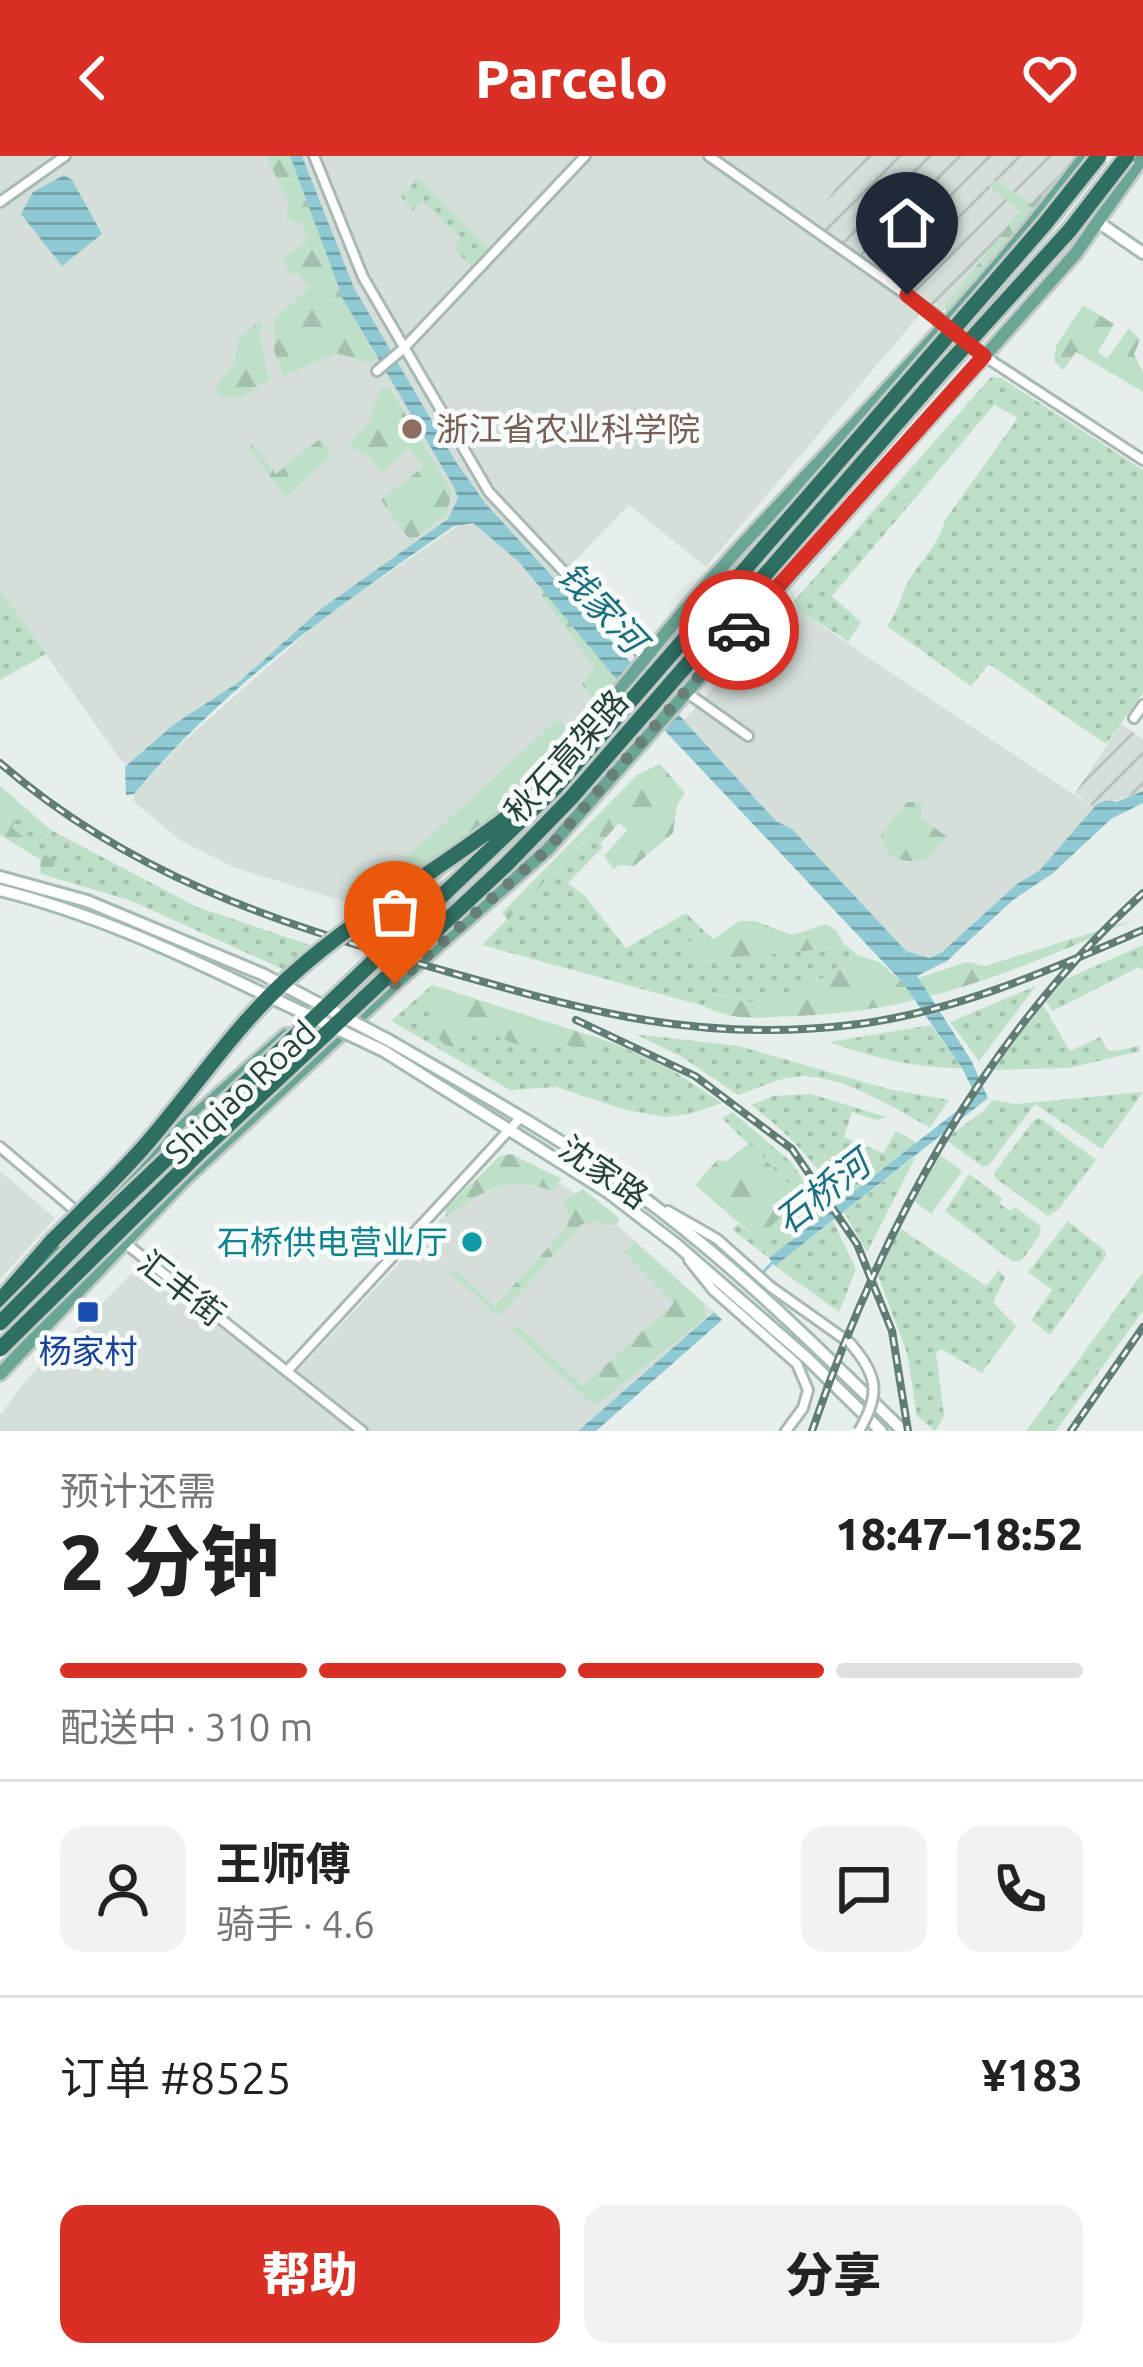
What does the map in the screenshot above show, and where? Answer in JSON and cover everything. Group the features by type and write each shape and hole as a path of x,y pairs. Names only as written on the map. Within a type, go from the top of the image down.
{"highway":[{"name":"秋石高架路","path":"0,1349 202,1149 559,812 1127,156"},
{"path":"1096,197 1141,156"},
{"name":"秋石高架路","path":"0,1323 110,1212 503,842 613,723 1095,157"},
{"path":"0,1304 292,974 371,909 505,821 613,723"}],"main road":[{"name":"Shiqiao Road","path":"0,1374 184,1180 531,866 1076,254 1141,156"},
{"name":"Shiqiao Road","path":"0,1304 156,1150 470,862 596,724 709,581 1095,157"},
{"path":"1097,222 1143,253"},
{"name":"沈家路","path":"0,877 87,901 262,974 521,1117 641,1196 754,1281 903,1431"},
{"path":"0,890 165,947 386,1046"},
{"name":"沈家路","path":"386,1046 508,1131 583,1174 677,1245 733,1301 807,1358 881,1431"}],"street":[{"path":"0,202 64,156"},
{"path":"314,156 364,277 489,492 644,662"},
{"path":"377,371 585,156"},
{"path":"709,156 945,322 984,356 1143,460"},
{"path":"682,695 748,736"},
{"path":"1134,718 1143,705"},
{"path":"288,1370 521,1117"},
{"name":"汇丰街","path":"0,1148 86,1220 125,1243 362,1431"},
{"path":"754,1281 850,1343 865,1360 876,1387 871,1410 859,1431"},
{"path":"733,1301 797,1364 808,1390 786,1431"}],"shaded area":[{"name":"浙江省农业科学院","path":"0,156 857,156 806,232 921,313 706,567 629,505 552,584 474,507 323,612 136,774 120,759 0,590"},
{"path":"857,156 1077,156 942,312 813,221"},
{"path":"464,522 473,523 519,562 618,681 502,805 362,907 233,867 181,841 133,801 134,794 177,747 329,613"},
{"path":"794,601 798,610 1094,808 1040,870 930,958 906,951 792,829 776,821 684,720"},
{"path":"1121,724 1143,739 1143,791 1094,808 1075,793"},
{"path":"511,1154 595,1205 714,1312 578,1431 0,1431 0,1415 27,1379 139,1266 289,1380 500,1156"},
{"path":"0,1171 55,1218 0,1279"}],"green space":[{"path":"266,156 290,156 343,299 377,360 366,362 336,353 284,376 274,351 275,319 309,288 298,273 290,274 282,259 308,240 302,223 287,220 288,201"},
{"path":"418,177 489,248 471,265 454,250 461,238 423,201 413,210 401,197"},
{"path":"994,180 1032,204 1043,193 1045,198 947,311 944,307 1020,211 989,186"},
{"path":"1083,305 1114,324 1098,352 1107,359 1129,328 1140,340 1134,354 1143,372 1143,392 1076,352 1063,370 1054,361 1056,346"},
{"path":"259,321 269,379 240,398 220,397 216,386 235,363 237,341"},
{"path":"991,377 1001,378 1143,470 1143,693 1106,744 989,664 971,686 887,626 945,520 1018,418 994,405 832,596 861,622 848,641 798,610 794,601"},
{"path":"389,387 452,492 446,514 411,542 381,500 423,467 408,447 382,472 369,457 349,446 371,419 381,389"},
{"path":"321,438 331,456 286,497 248,448 253,445 276,474"},
{"path":"0,590 46,654 0,680"},
{"path":"544,591 618,681 597,701 582,685 595,668 542,596"},
{"path":"557,720 573,730 575,737 508,808 371,909 364,897"},
{"path":"660,764 685,793 677,805 673,833 634,866 614,869 604,856 627,830 619,823 600,844 590,834 508,920 502,913 638,774"},
{"path":"0,786 51,830 47,837 18,815 12,828 55,862 51,877 40,873 41,860 0,835"},
{"path":"907,802 923,802 921,818 947,837 927,860 896,858 883,844 881,835"},
{"path":"18,814 47,837 51,830 197,907 313,946 287,971 129,900 51,877 55,862 11,828"},
{"path":"591,834 603,847 568,883 585,896 626,948 686,913 705,932 687,944 705,962 844,944 858,955 785,996 752,1002 709,993 704,1006 482,945"},
{"path":"1136,919 969,985 884,1006 748,1018 704,1006 708,993 752,1002 785,996 858,955 879,962 903,983 967,962 985,966"},
{"path":"739,921 755,921 792,935 826,924 844,944 705,962 686,944 705,932 714,939"},
{"path":"1143,945 1143,970 1139,967 1053,1011 1046,1002 1064,980"},
{"path":"432,985 616,1044 672,1070 722,1103 665,1117 626,1110 556,1087 510,1090 391,1021"},
{"path":"1036,986 979,1061 950,1022"},
{"path":"442,989 601,1039 589,1065 584,1066 575,1048 562,1043 542,1048 521,1045 483,1028 469,1030 454,1047 445,1045 428,1028 432,1017 422,1005 431,993"},
{"path":"1043,1005 1070,1051 1100,1037 1109,1052 1139,1046 1140,1051 1069,1068 989,1070"},
{"path":"931,1025 962,1068 894,1061 829,1042"},
{"path":"635,1034 739,1046 888,1089 949,1100 930,1128 865,1093 828,1080 787,1078 738,1095 682,1057"},
{"path":"1143,1092 1102,1149 1035,1104 988,1166 945,1139 992,1100 1015,1104"},
{"path":"811,1094 886,1117 877,1120 852,1112 844,1137 883,1153 896,1131 919,1144 842,1203 801,1150 751,1105 773,1096"},
{"path":"732,1112 790,1161 828,1214 769,1258 732,1229 738,1224 753,1235 802,1197 722,1118"},
{"path":"1040,1118 1096,1160 1058,1210 1048,1216 994,1173"},
{"path":"749,1143 802,1198 762,1234 753,1235 695,1185 717,1160 727,1161"},
{"path":"511,1154 562,1179 552,1191 522,1184 496,1187 447,1217 445,1209 500,1156"},
{"path":"939,1154 962,1171 931,1214 909,1197"},
{"path":"916,1156 867,1252 844,1212"},
{"path":"969,1174 1002,1198 1000,1204 1011,1211 1015,1207 1040,1226 1041,1233 1022,1260 1013,1262 945,1211"},
{"path":"583,1189 620,1219 615,1226 595,1221 580,1225 499,1316 451,1274 455,1269 495,1306 567,1227 569,1216 563,1203"},
{"path":"833,1221 856,1269 839,1312 775,1266"},
{"path":"1068,1221 1106,1256 1050,1335 1031,1320 1052,1290 1028,1272"},
{"path":"898,1227 986,1286 999,1270 1005,1278 993,1302 1016,1326 982,1373 941,1349 936,1353 944,1416 935,1431 917,1416 907,1353 876,1270"},
{"path":"635,1242 704,1303 705,1318 595,1406 512,1330 517,1325 583,1386 674,1303 624,1252"},
{"path":"1143,1272 1143,1311 1056,1431 1026,1431"}],"water":[{"path":"290,156 302,156 354,288 485,503 776,821 792,829 906,951 929,958 941,953 1017,884 1040,870 1097,804 1143,791 1143,803 1111,819 947,961 917,976 971,1060 988,1098 775,1266 769,1258 976,1096 903,983 618,681 519,562 473,523 454,526 285,649 206,718 134,794 126,795 125,767 173,725 239,682 321,609 448,519 458,498 343,299"},
{"path":"64,175 72,180 102,234 62,266 21,214 33,192"},
{"path":"714,1312 722,1320 596,1431 578,1431"}],"waterway":[{"name":"石桥河","path":"759,1276 773,1262"}],"railway":[{"path":"0,763 99,835 150,864 258,912 486,983 642,1020 746,1030 896,1018 1004,987 1143,930"},
{"path":"812,1431 870,1282 943,1141 1033,1010 1143,893"},
{"path":"576,1020 695,1076 792,1149 857,1244 892,1331 908,1431"},
{"path":"1071,1431 1143,1327"}],"way so far":[{"path":"395,984 547,850 739,630"}],"place":[{"name":"浙江省农业科学院","path":"412,429"},
{"name":"石桥供电营业厅","path":"472,1242"},
{"name":"杨家村","path":"88,1312"}],"route":[{"path":"739,630 984,356 907,295"}],"water label":[{"name":"钱家河","path":"602,607"}]}
